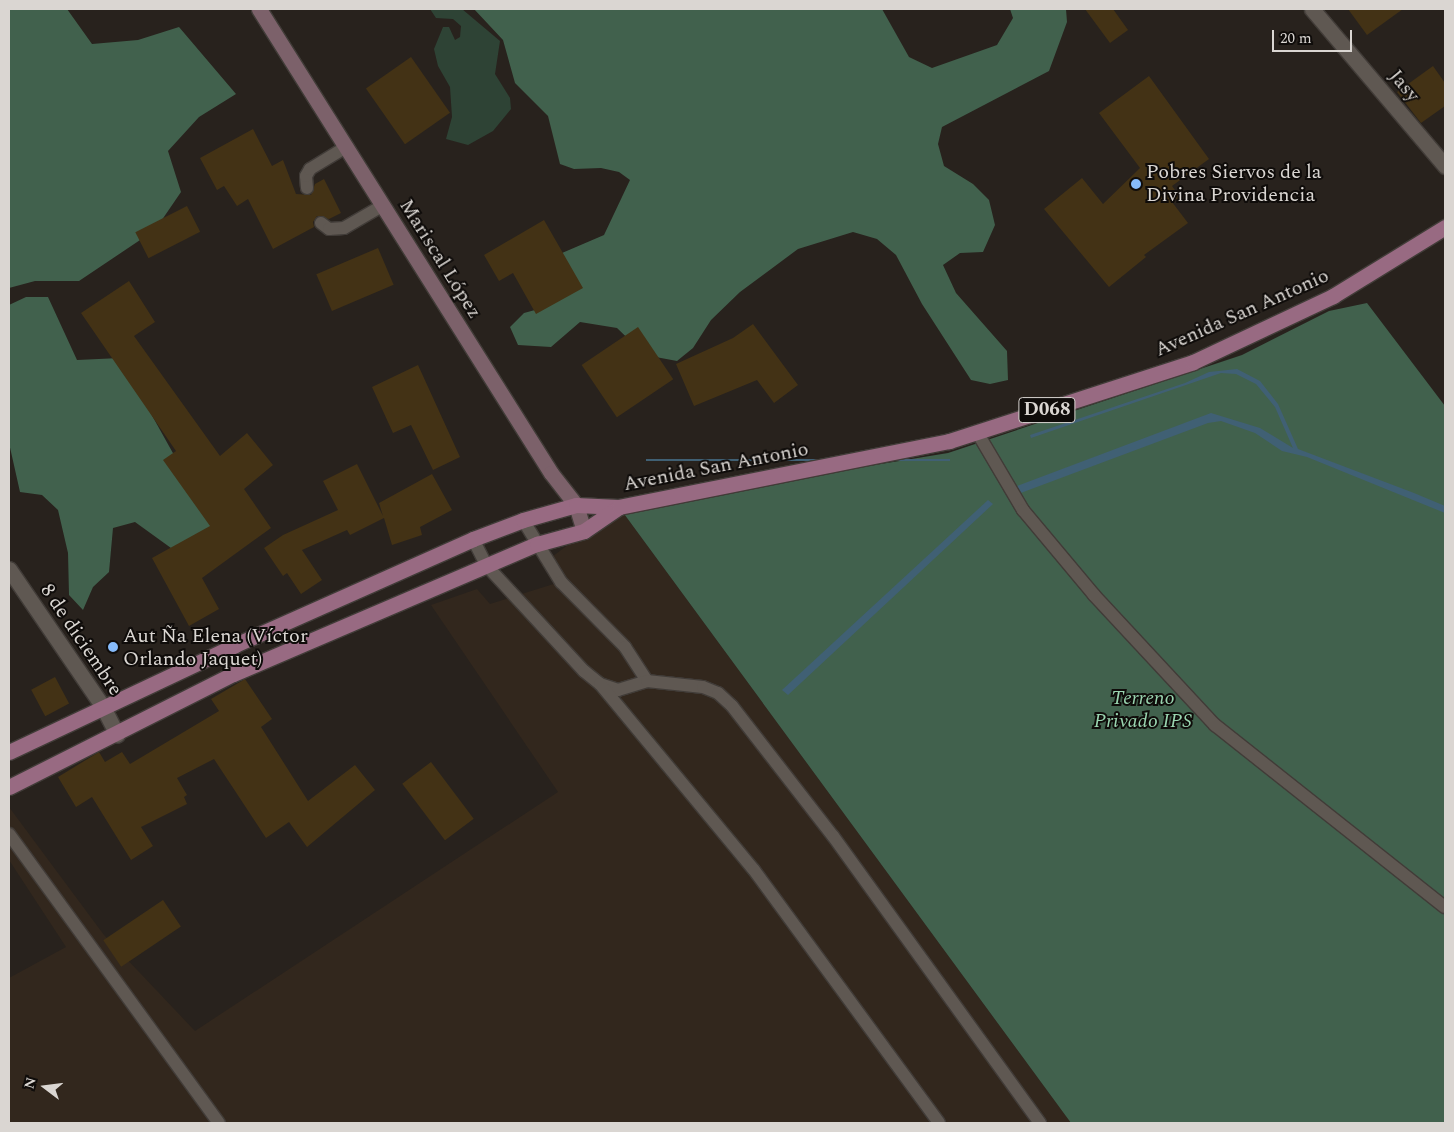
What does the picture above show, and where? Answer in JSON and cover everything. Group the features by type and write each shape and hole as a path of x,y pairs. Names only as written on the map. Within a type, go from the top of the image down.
{"main road":[{"name":"Avenida San Antonio","path":"9,787 117,735 233,674 537,544 584,531 619,506 949,441 1193,362 1333,296 1445,227"},
{"name":"D068","path":"9,752 103,707 473,539 523,520 576,505 619,506"}],"street":[{"name":"Mariscal López","path":"260,9 551,473 576,505 584,531"},
{"name":"Jasy","path":"1312,9 1445,166"},
{"name":"8 de diciembre","path":"9,569 103,707 117,735"}],"lane":[{"path":"307,188 306,176 310,170 346,147"},
{"path":"321,223 329,229 344,228 382,206"},
{"path":"977,432 1023,510 1094,595 1215,725 1445,907"},
{"path":"523,520 561,582 625,646 647,681"},
{"path":"473,539 487,566 584,672 600,684 754,870 939,1123"},
{"path":"600,684 618,690 647,681 703,687 718,693 732,706 833,836 1040,1123"},
{"path":"9,834 219,1123"}],"shaded area":[{"path":"619,507 1071,1123 9,1123 9,978 66,947 9,860 9,807 104,935 195,1031 558,792 431,605 477,589 490,604 560,582 541,565"}],"green space":[{"path":"9,9 67,9 92,44 138,40 179,27 236,94 199,117 168,151 181,192 155,230 79,281 35,281 9,288"},
{"path":"430,9 462,9 500,41 495,74 510,98 511,109 493,131 468,145 446,139 452,117 450,87 438,66 434,49 443,27 449,27 455,40 460,37 461,26 453,19 436,18"},
{"path":"474,9 882,9 909,57 932,68 997,45 1013,18 1010,9 1066,9 1067,22 1049,71 942,127 938,144 944,166 973,184 989,200 995,225 983,252 960,253 943,265 956,293 1007,351 1008,380 990,384 971,380 922,304 896,255 877,239 853,232 798,249 740,292 711,320 693,348 677,361 645,355 617,328 580,322 551,347 518,345 510,327 524,313 546,307 562,253 604,235 630,180 619,172 601,168 574,169 560,164 548,116 515,83 503,40"},
{"path":"26,297 48,297 77,360 120,358 218,534 189,561 135,522 113,528 109,572 93,587 83,610 69,595 68,553 58,510 42,495 20,492 9,443 9,305"},
{"name":"Terreno Privado IPS","path":"1367,303 1445,406 1445,1123 1071,1123 619,507 948,453 1242,355 1329,311"}],"water":[{"path":"1237,369 1260,381 1278,404 1298,449 1445,506 1445,513 1307,457 1282,451 1255,433 1221,421 1208,423 1018,494 1017,486 1211,413 1260,428 1293,448 1275,407 1256,384 1236,374 1221,373 1031,438 1030,435 1185,383 1209,372"},
{"path":"646,459 950,459 950,461 646,461"},
{"path":"988,500 993,504 788,695 782,690"}],"building":[{"path":"1085,9 1113,9 1128,30 1110,43"},
{"path":"1348,9 1403,9 1367,35"},
{"path":"411,57 450,113 405,144 366,89"},
{"path":"1433,66 1445,83 1445,106 1421,123 1397,92"},
{"name":"Pobres Siervos de la Divina Providencia","path":"1149,76 1209,159 1172,186 1180,197 1172,202 1188,223 1144,255 1146,257 1109,287 1044,209 1082,178 1103,204 1140,168 1099,113"},
{"path":"253,129 272,166 283,160 296,194 311,195 315,184 324,179 341,213 329,219 317,216 313,222 314,227 273,249 248,199 237,206 224,186 217,190 200,158"},
{"path":"187,206 200,232 148,258 135,232"},
{"path":"544,220 583,288 536,314 513,273 499,281 484,255"},
{"path":"378,248 394,285 332,311 316,274"},
{"path":"129,281 155,322 134,336 220,456 247,433 273,465 244,489 271,528 202,578 219,609 189,626 152,558 210,526 163,460 176,451 81,313"},
{"path":"753,324 798,385 774,403 757,380 694,406 676,364 733,338"},
{"path":"638,327 673,379 617,417 582,365"},
{"path":"418,365 460,457 433,470 411,425 393,433 372,387"},
{"path":"357,464 383,516 379,503 432,474 452,510 420,527 422,535 392,545 384,518 350,535 347,530 302,550 322,580 301,594 287,573 283,576 264,548 283,535 338,510 323,481"},
{"path":"55,677 69,703 45,716 31,690"},
{"path":"245,679 272,719 261,727 308,801 355,765 375,790 307,847 289,822 266,838 214,759 177,778 187,795 184,797 187,804 141,827 153,846 131,860 92,797 76,807 58,777 99,752 105,762 122,752 130,764 219,711 211,699"},
{"path":"431,762 474,819 445,840 402,784"},
{"path":"163,900 181,927 121,967 103,940"}],"place":[{"name":"Pobres Siervos de la Divina Providencia","path":"1136,184"},
{"name":"Aut Ña Elena (Víctor Orlando Jaquet)","path":"113,647"}]}
